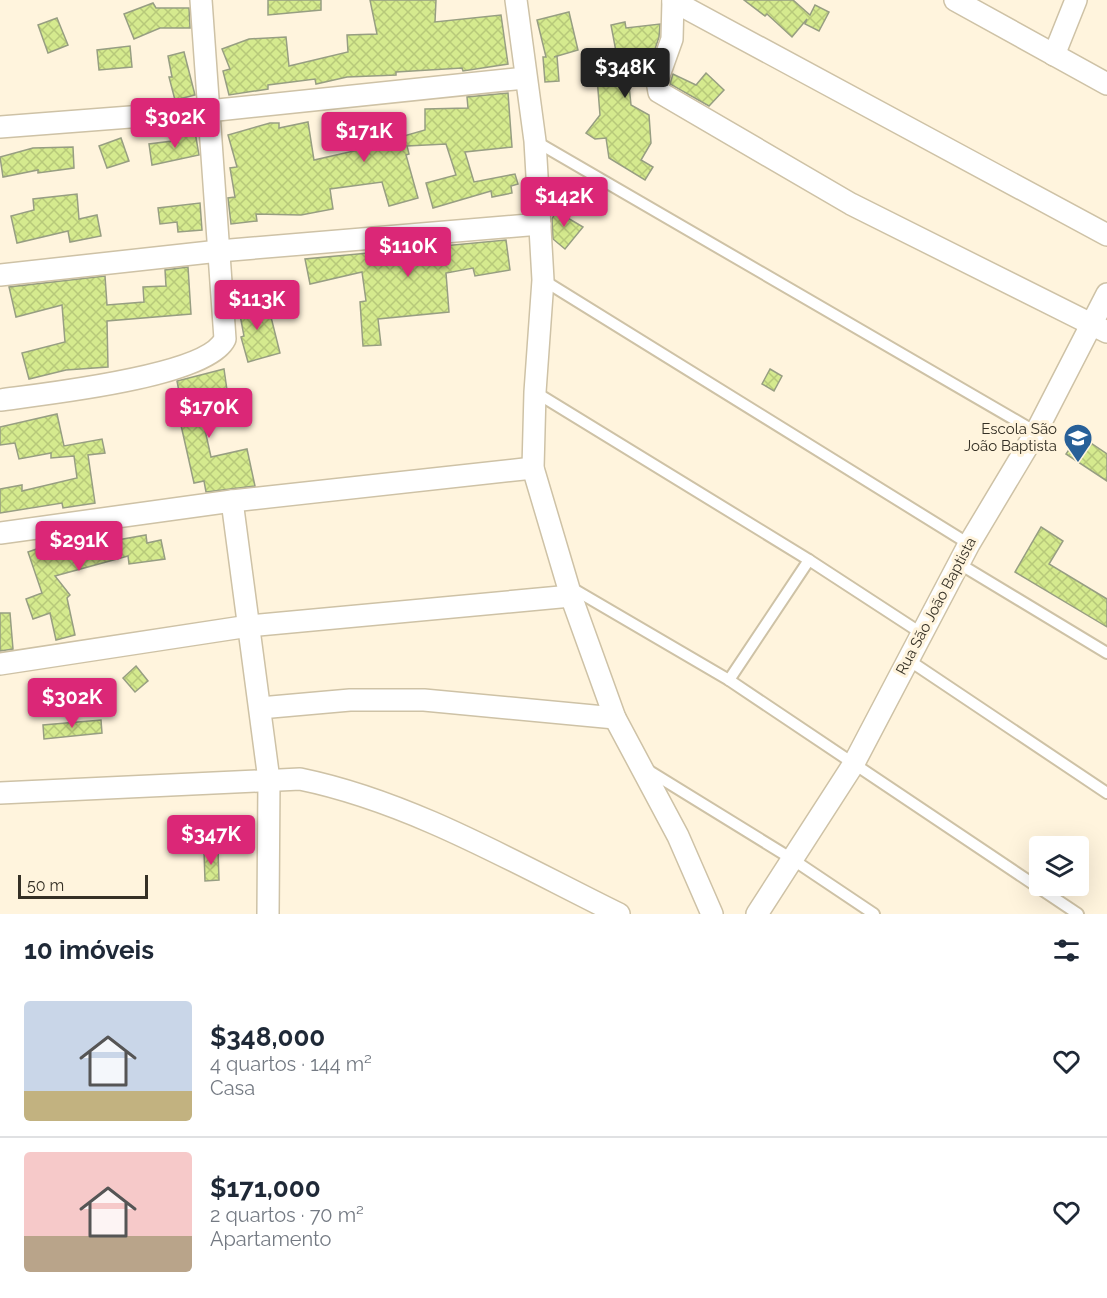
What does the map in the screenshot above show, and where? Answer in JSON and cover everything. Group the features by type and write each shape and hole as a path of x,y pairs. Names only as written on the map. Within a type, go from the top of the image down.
{"street":[{"path":"0,400 132,380 205,358 220,348 225,339 201,0"},
{"path":"516,0 535,141 543,280 535,392 533,468 569,591 615,718 678,836 712,914"},
{"path":"956,0 1107,84"},
{"path":"1054,55 1076,0"},
{"path":"1100,328 851,204 659,92 657,81 672,39 674,1 1107,235"},
{"path":"0,127 208,111 525,78"},
{"path":"0,275 219,251 540,224"},
{"name":"Rua São João Baptista","path":"757,914 853,765 958,562 1100,328 1107,294"},
{"path":"0,533 232,501 533,468"},
{"path":"232,501 269,780 268,914"},
{"path":"0,664 249,626 569,591"},
{"path":"260,708 350,700 424,700 615,718"},
{"path":"0,794 300,779 346,788 406,811 619,914"}],"lane":[{"path":"535,141 1036,432"},
{"path":"543,280 969,544"},
{"path":"535,392 809,560 921,633"},
{"path":"729,680 809,560"},
{"path":"958,562 1107,653"},
{"path":"569,591 729,680 1078,914"},
{"path":"907,659 1107,794"},
{"path":"642,767 792,859 874,914"}],"building":[{"path":"268,0 321,0 321,10 268,15"},
{"path":"370,0 436,0 435,22 501,15 508,64 463,71 462,68 396,72 396,75 347,77 316,84 315,79 268,85 268,89 229,95 223,71 230,69 222,49 249,39 286,37 289,66 348,52 347,35 377,34"},
{"path":"744,0 793,0 810,15 815,5 829,12 819,31 805,24 807,19 792,37 767,14 765,16"},
{"path":"153,3 156,8 189,8 190,28 160,28 134,39 124,14"},
{"path":"569,12 578,50 557,56 559,81 545,82 543,57 546,57 537,20"},
{"path":"57,18 68,45 48,53 38,25"},
{"path":"625,22 626,28 660,24 654,52 635,55 644,59 645,73 628,75 631,105 649,115 651,143 641,160 653,167 645,180 609,158 606,138 595,139 586,133 600,115 596,65 618,62 611,25"},
{"path":"130,46 132,67 99,70 97,50"},
{"path":"184,52 195,95 175,100 169,77 172,77 168,56"},
{"path":"706,73 724,90 709,106 670,84 673,74 696,85"},
{"path":"508,93 512,147 465,152 474,182 515,174 518,184 511,186 512,193 492,197 491,191 433,208 426,183 456,175 446,144 407,146 409,154 406,155 418,198 389,206 382,182 330,189 333,209 301,215 256,214 257,221 231,224 228,198 235,197 230,168 237,167 228,135 270,123 279,123 279,128 308,122 314,160 376,146 376,144 425,130 425,109 468,108 467,97"},
{"path":"195,132 199,155 152,165 149,144 172,141 171,137"},
{"path":"121,138 129,161 107,168 99,146"},
{"path":"73,147 74,168 38,173 38,170 3,177 0,157 33,148"},
{"path":"77,194 79,219 97,215 101,236 70,242 68,231 17,243 11,216 34,210 33,199"},
{"path":"562,201 566,217 583,227 565,249 553,239 552,219"},
{"path":"200,203 202,230 178,232 177,222 160,224 158,208"},
{"path":"506,240 510,270 475,276 473,268 446,273 449,312 378,319 381,345 363,346 360,302 366,301 362,272 310,284 305,259"},
{"path":"188,267 191,314 107,321 108,367 66,370 29,379 22,353 65,342 62,305 16,317 9,287 105,276 107,305 144,302 143,287 166,286 165,270"},
{"path":"251,296 254,311 269,309 280,353 248,362 241,337 244,336 237,299"},
{"path":"224,369 227,390 197,394 211,457 247,449 255,486 206,492 204,481 194,483 176,403 181,402 177,381"},
{"path":"770,369 782,376 774,391 762,384"},
{"path":"57,414 64,446 102,439 105,453 88,455 95,503 63,508 62,503 0,513 0,489 22,485 22,491 77,478 74,456 51,458 51,453 19,459 15,443 0,445 0,427"},
{"path":"1079,435 1107,454 1107,481 1066,454"},
{"path":"1041,527 1063,541 1049,564 1107,599 1107,627 1015,572"},
{"path":"146,535 147,543 161,540 165,559 129,564 128,556 55,576 70,595 67,598 75,635 56,640 50,613 33,619 26,599 42,593 28,552 65,539 67,545 93,538 95,544"},
{"path":"0,613 10,613 13,649 0,651"},
{"path":"136,666 148,681 135,692 123,678"},
{"path":"101,720 102,733 44,739 43,725"},
{"path":"204,851 218,851 219,880 205,881"}],"place":[{"name":"Escola São João Baptista","path":"1078,464"}]}
